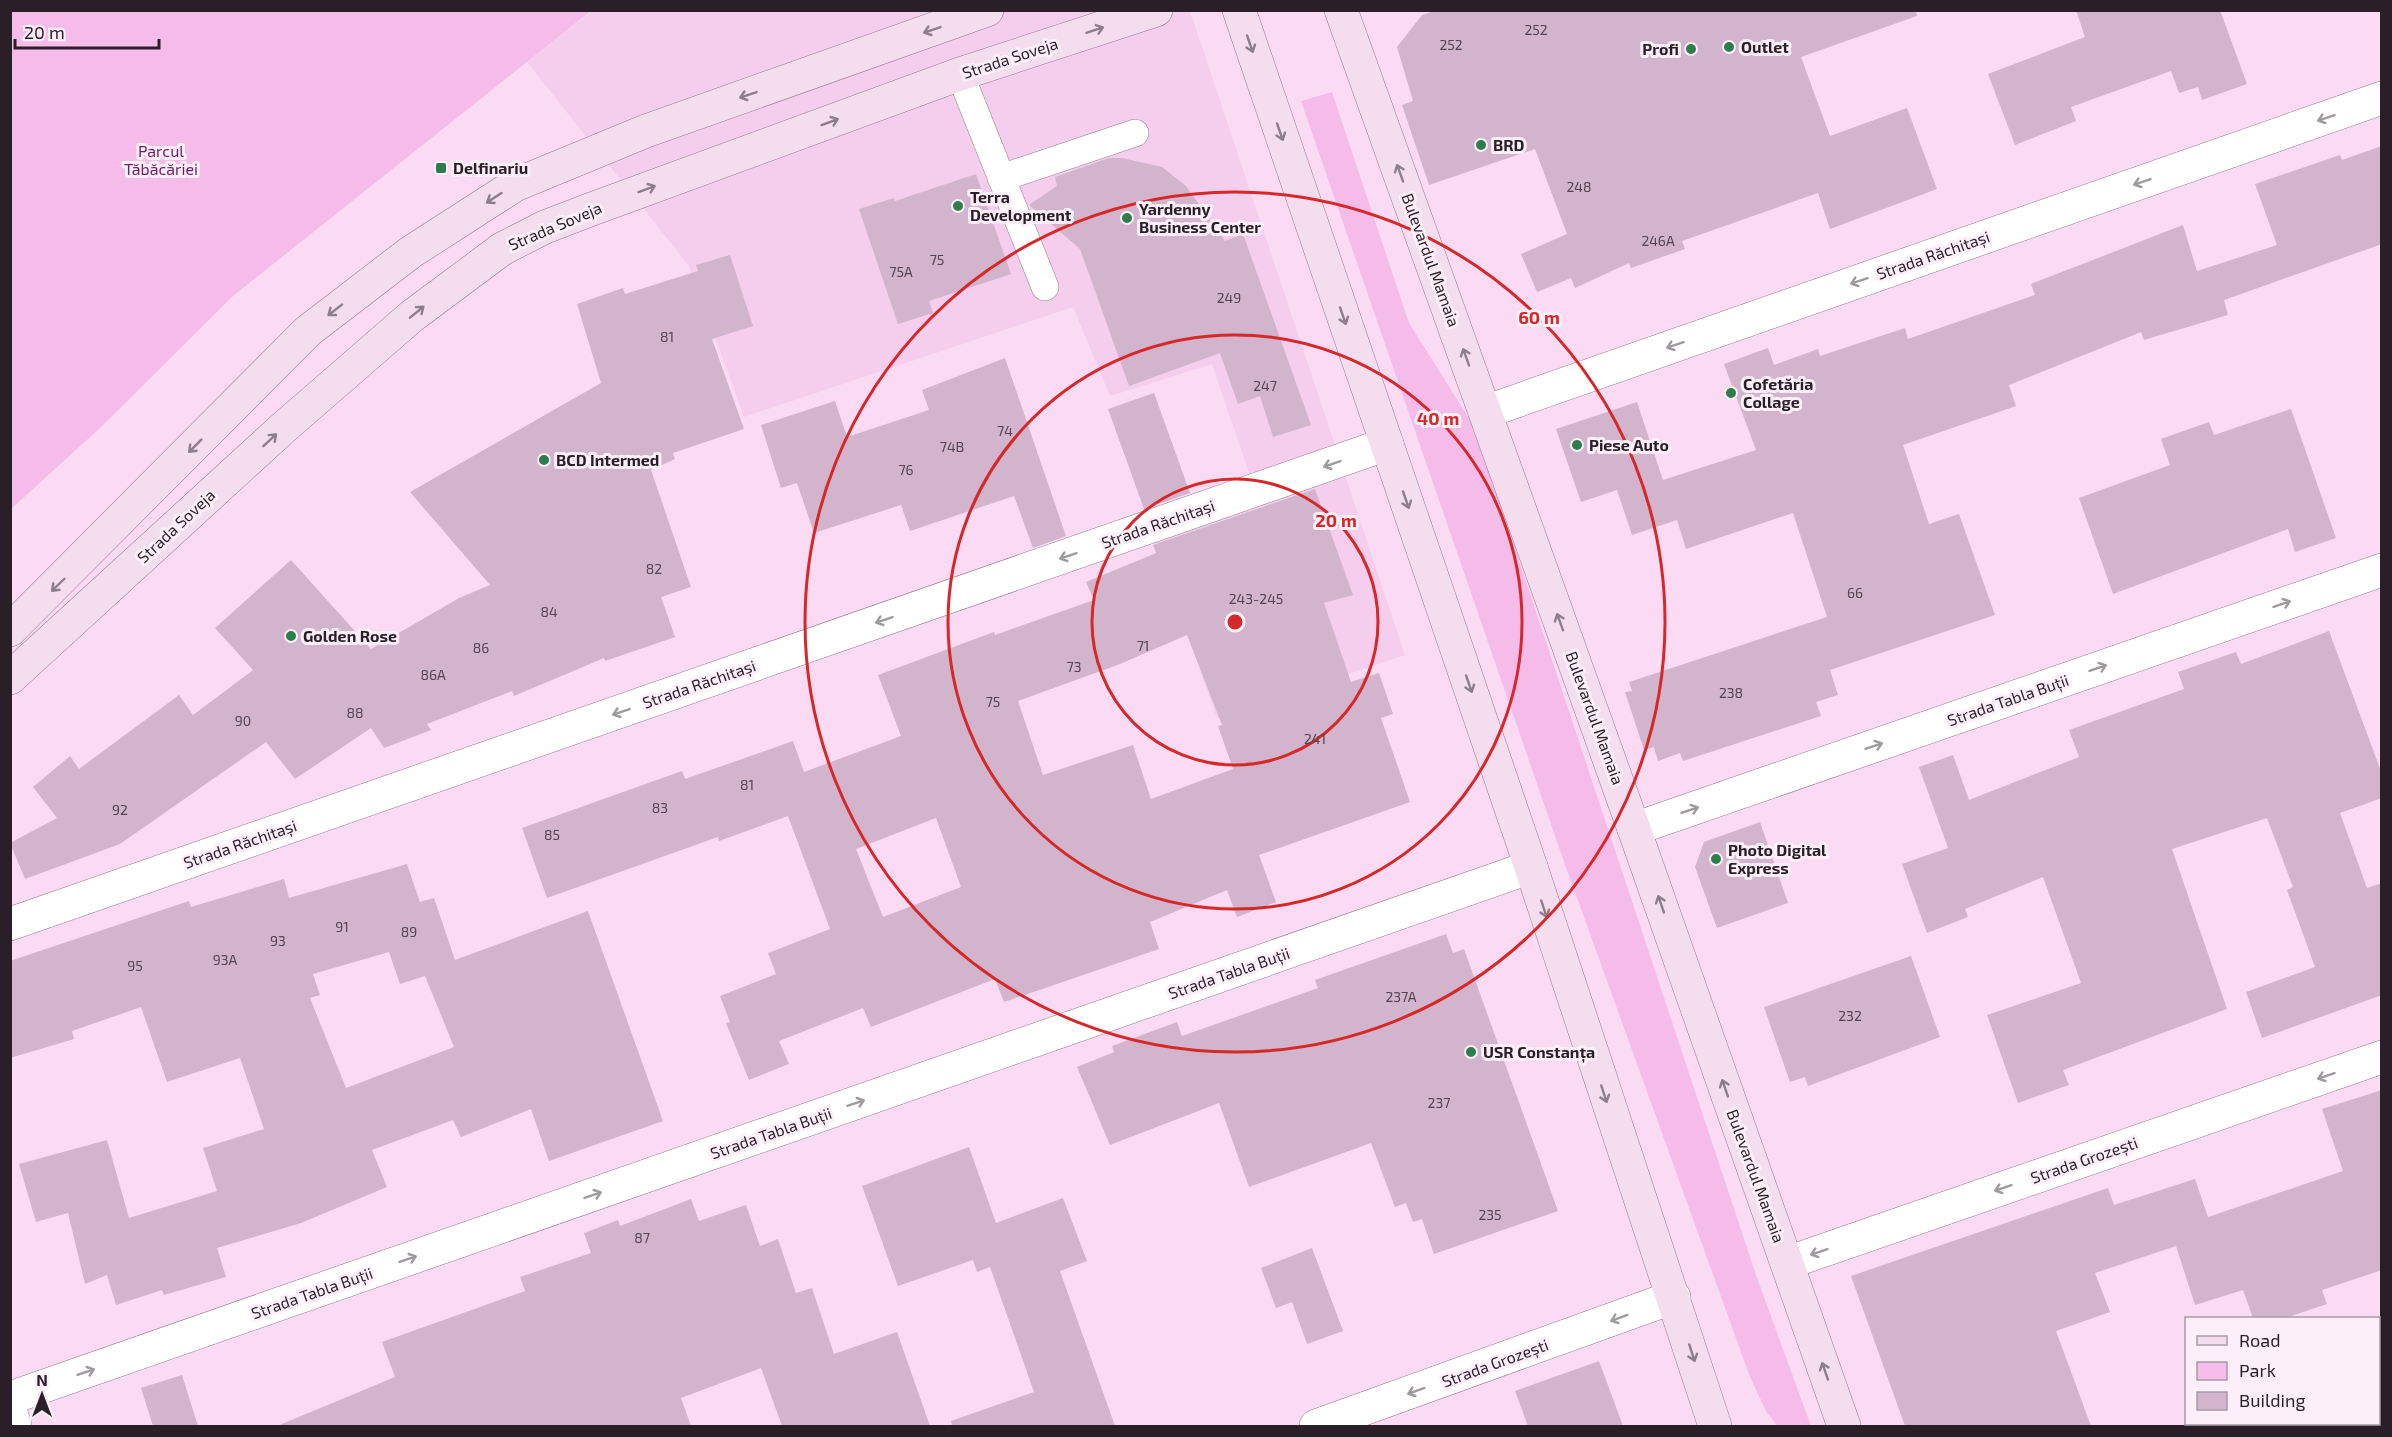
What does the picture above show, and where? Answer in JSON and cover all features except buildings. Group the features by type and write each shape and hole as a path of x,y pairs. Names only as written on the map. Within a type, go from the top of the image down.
{"main road":[{"path":"10,630 308,331 411,252 515,185 646,131 987,10"},
{"name":"Strada Soveja","path":"10,678 282,429 412,316 502,249 545,227 592,209 960,74 1156,10"},
{"path":"1239,10 1531,867 1645,1220 1674,1297 1715,1426"},
{"name":"Bulevardul Mamaia","path":"1341,10 1634,829 1844,1426"}],"street":[{"name":"Strada Răchitași","path":"1485,412 2382,98"},
{"name":"Strada Răchitași","path":"10,924 1387,444"},
{"name":"Strada Tabla Buții","path":"1634,829 2382,570"},
{"name":"Strada Tabla Buții","path":"10,1398 1531,867"},
{"name":"Strada Grozești","path":"1787,1263 2382,1057"},
{"name":"Strada Grozești","path":"1316,1426 1674,1297"},
{"path":"10,1410 15,1426"}],"lane":[{"path":"960,74 1045,287"},
{"path":"1001,178 1135,133"}],"shaded area":[{"path":"592,11 1190,11 1405,655 1217,718 1144,511 1250,476 1212,364 1110,396 1073,307 744,417 689,266 527,62"}],"green space":[{"name":"Parcul Tăbăcăriei","path":"11,10 591,11 233,296 99,429 11,509"},
{"path":"1332,92 1409,323 1475,428 1756,1275 1811,1426 1777,1426 1766,1411 1750,1377 1563,859 1301,101"}],"place":[{"name":"Outlet","path":"1729,47"},
{"name":"Profi","path":"1691,49"},
{"name":"BRD","path":"1481,145"},
{"name":"Delfinariu","path":"441,168"},
{"name":"Terra Development","path":"958,206"},
{"name":"Yardenny Business Center","path":"1127,218"},
{"name":"Cofetăria Collage","path":"1731,393"},
{"name":"Piese Auto","path":"1577,445"},
{"name":"BCD Intermed","path":"544,460"},
{"name":"Golden Rose","path":"291,636"},
{"name":"Photo Digital Express","path":"1716,859"},
{"name":"USR Constanța","path":"1471,1052"}]}
